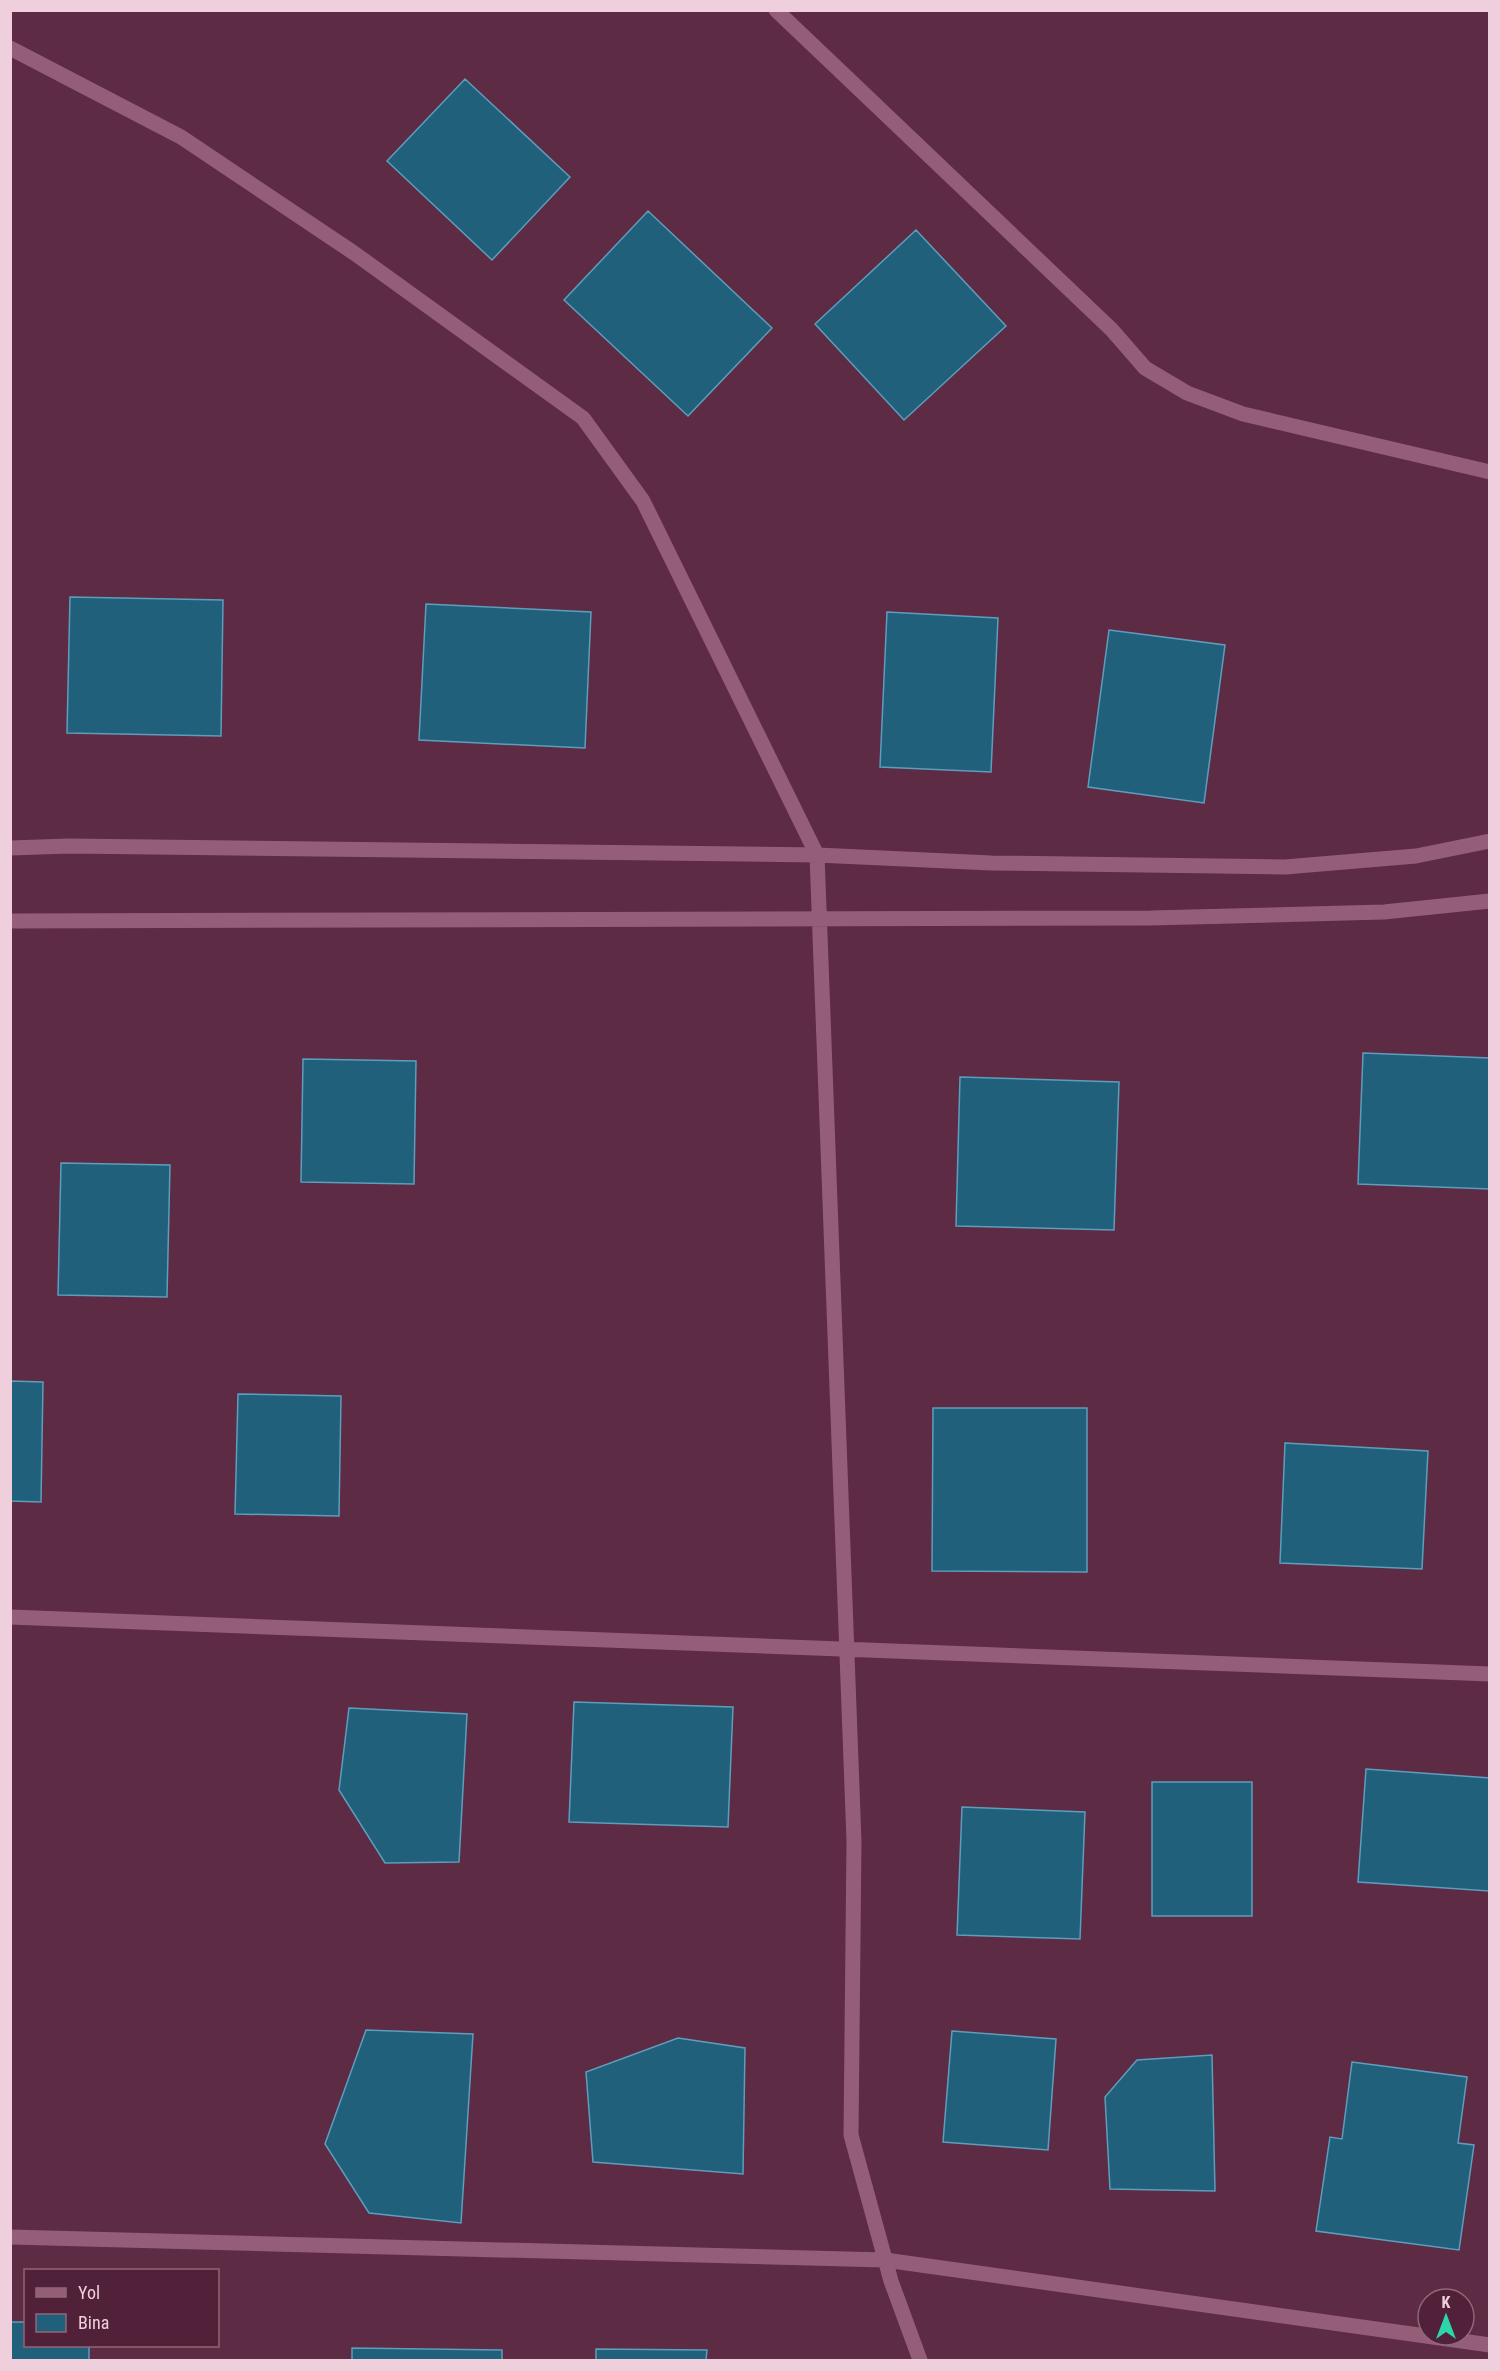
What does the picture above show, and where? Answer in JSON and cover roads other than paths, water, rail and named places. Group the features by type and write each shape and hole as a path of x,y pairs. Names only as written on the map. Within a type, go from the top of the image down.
{"street":[{"path":"776,10 1112,330 1145,368 1187,393 1244,414 1490,472"},
{"path":"10,48 181,137 354,253 583,418 643,501 817,855 854,1841 851,2135 885,2260 920,2361"},
{"path":"10,848 69,846 817,855 991,862 1286,867 1416,856 1490,841"},
{"path":"10,921 819,917 1151,918 1372,913 1490,900"},
{"path":"10,1617 846,1647 1490,1674"},
{"path":"10,2236 885,2260 1490,2345"}]}
